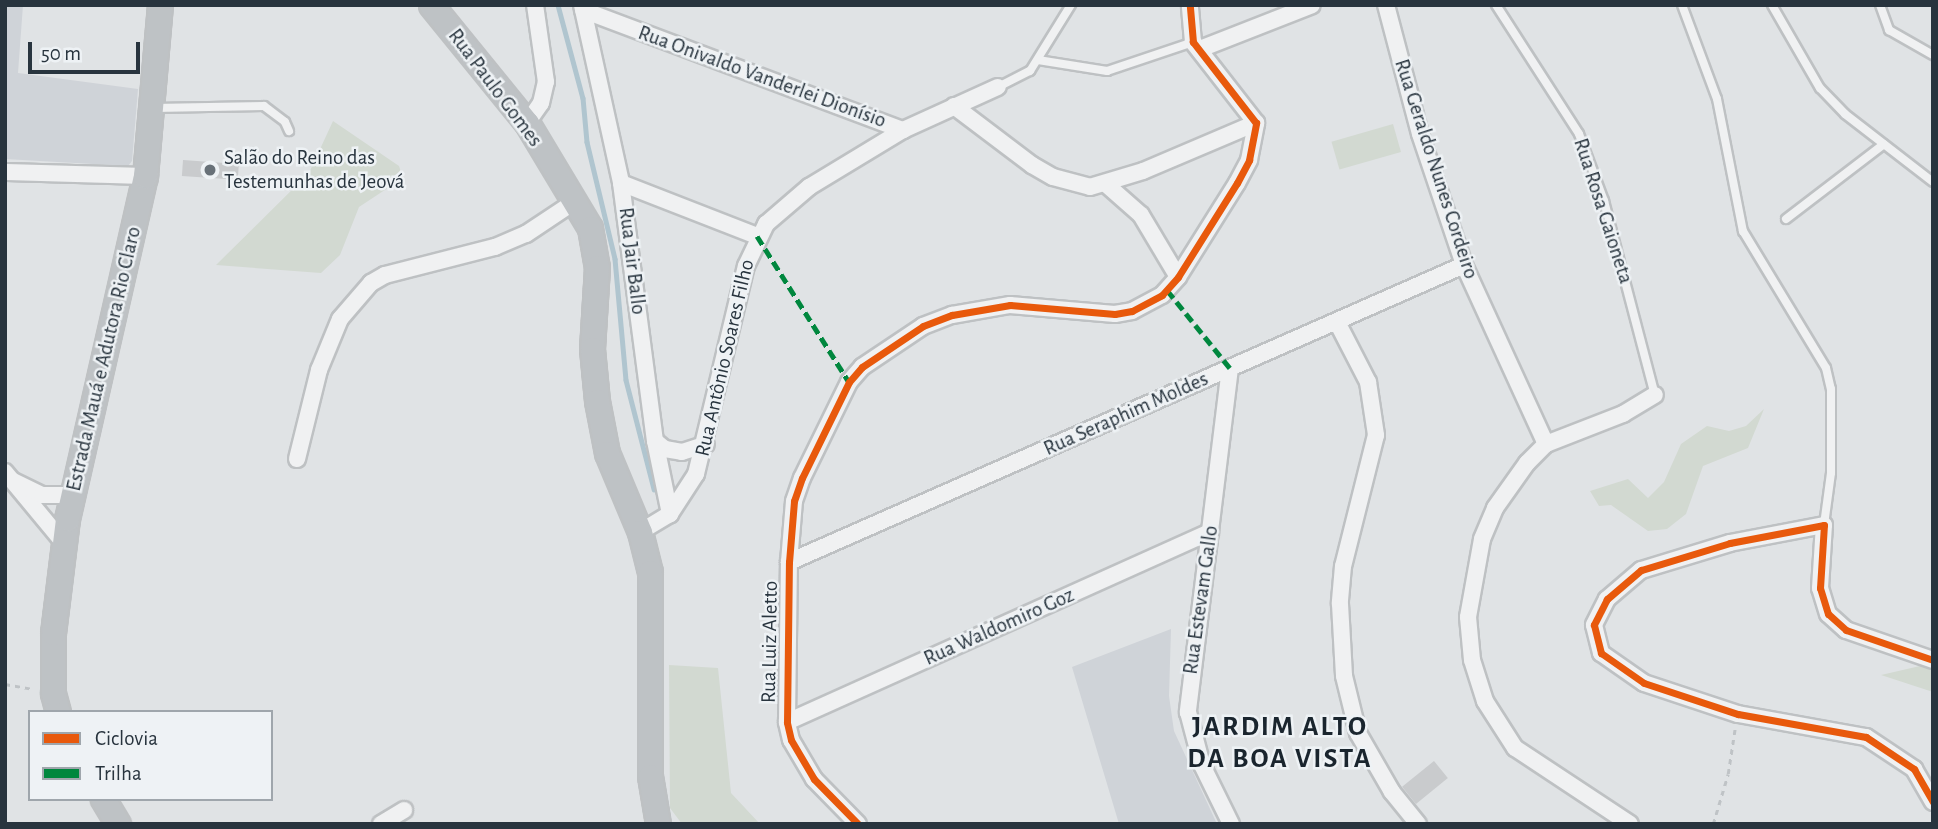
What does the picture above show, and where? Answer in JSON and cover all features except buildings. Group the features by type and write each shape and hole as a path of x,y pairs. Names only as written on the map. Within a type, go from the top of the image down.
{"main road":[{"name":"Estrada Mauá e Adutora Rio Claro","path":"56,703 53,633 64,543 72,495 145,176 160,5"},
{"name":"Rua Paulo Gomes","path":"431,5 527,124 590,228 597,267 592,349 607,453 640,532"},
{"path":"640,532 650,572 650,776 658,824"},
{"path":"104,801 118,824"}],"street":[{"path":"527,124 541,103 546,82 535,5"},
{"path":"954,106 1053,177 1074,185 1107,185 1256,123 1197,45 1190,5"},
{"path":"1197,45 1312,5"},
{"name":"Rua Geraldo Nunes Cordeiro","path":"1385,5 1420,134 1464,265 1546,444"},
{"name":"Rua Onivaldo Vanderlei Dionísio","path":"582,8 903,130"},
{"name":"Rua Jair Ballo","path":"582,8 621,183 655,441 670,514"},
{"name":"Rua Antônio Soares Filho","path":"640,532 670,514 696,474 706,444 746,266 757,236 809,187 903,130 998,87"},
{"name":"Rua Luiz Aletto","path":"858,824 814,779 791,740 787,722 789,562 794,501 840,397 862,367 923,326 952,315 1010,305 1115,314 1132,311 1162,295 1178,277 1237,183 1249,160 1256,123"},
{"path":"5,172 145,176"},
{"path":"621,183 757,236"},
{"path":"1107,185 1141,215 1178,277"},
{"path":"297,458 320,370 340,319 371,283 385,275 495,247 526,234 574,202"},
{"name":"Rua Seraphim Moldes","path":"789,562 1464,265"},
{"path":"1337,322 1368,382 1376,435 1343,566 1340,604 1344,676 1350,709 1367,750 1418,824"},
{"name":"Rua Estevam Gallo","path":"1230,368 1188,712 1202,765 1231,824"},
{"path":"1630,824 1515,748 1485,701 1472,660 1468,617 1482,539 1508,487 1546,444 1623,414 1655,395"},
{"path":"655,441 665,449 682,452 706,444"},
{"path":"8,476 41,495 72,495"},
{"path":"8,476 64,543"},
{"path":"1933,660 1846,630 1828,614 1820,588 1824,525 1730,543 1641,570 1619,585 1597,612 1594,638 1601,653 1616,667 1644,683 1738,714 1866,737 1914,769 1933,802"},
{"name":"Rua Waldomiro Goz","path":"787,722 1210,532"},
{"path":"381,824 404,810"}],"lane":[{"path":"998,87 1030,71 1072,5"},
{"name":"Rua Rosa Gaioneta","path":"1496,5 1579,134 1604,201 1655,395"},
{"path":"1682,5 1717,99 1743,231 1766,276 1826,368 1831,389 1831,463 1824,525"},
{"path":"1772,5 1820,88 1884,144 1933,182"},
{"path":"1880,5 1888,30 1933,55"},
{"path":"1038,60 1107,71 1197,45"},
{"path":"151,108 264,106 285,122 289,131"},
{"path":"1786,219 1884,144"}],"path":[{"path":"5,684 56,703"},
{"path":"1713,824 1728,774 1738,714"}],"shaded area":[{"path":"5,5 23,5 18,73 138,89 132,161 128,166 5,159"},
{"path":"333,121 399,166 403,178 359,207 340,255 321,273 216,265 309,173"},
{"path":"1393,124 1401,152 1339,170 1331,142"},
{"path":"1764,409 1748,448 1703,466 1686,514 1667,529 1648,531 1611,505 1599,506 1590,491 1628,479 1648,498 1664,482 1681,444 1707,426 1729,431 1746,426"},
{"path":"1171,629 1169,696 1174,731 1217,824 1119,824 1072,667"},
{"path":"669,665 718,668 731,793 760,824 682,824 670,808"},
{"path":"1920,666 1933,670 1933,692 1881,675"}],"waterway":[{"path":"558,5 583,98 587,142 615,259 626,380 654,489"}],"marked path":[{"path":"757,236 849,382"},
{"path":"1167,290 1230,368"}],"cycle path":[{"path":"858,824 814,779 791,740 787,722 789,562 794,501 802,478 849,382 862,367 923,326 952,315 1010,305 1115,314 1132,311 1162,295 1178,277 1249,160 1256,123 1193,42 1190,5"},
{"path":"1933,660 1846,630 1828,614 1820,588 1824,525 1730,543 1641,570 1607,599 1594,625 1601,653 1644,683 1738,714 1866,737 1914,769 1933,802"}],"place":[{"name":"Salão do Reino das Testemunhas de Jeová","path":"210,170"}],"district":[{"name":"JARDIM ALTO DA BOA VISTA","path":"1280,743"}]}
